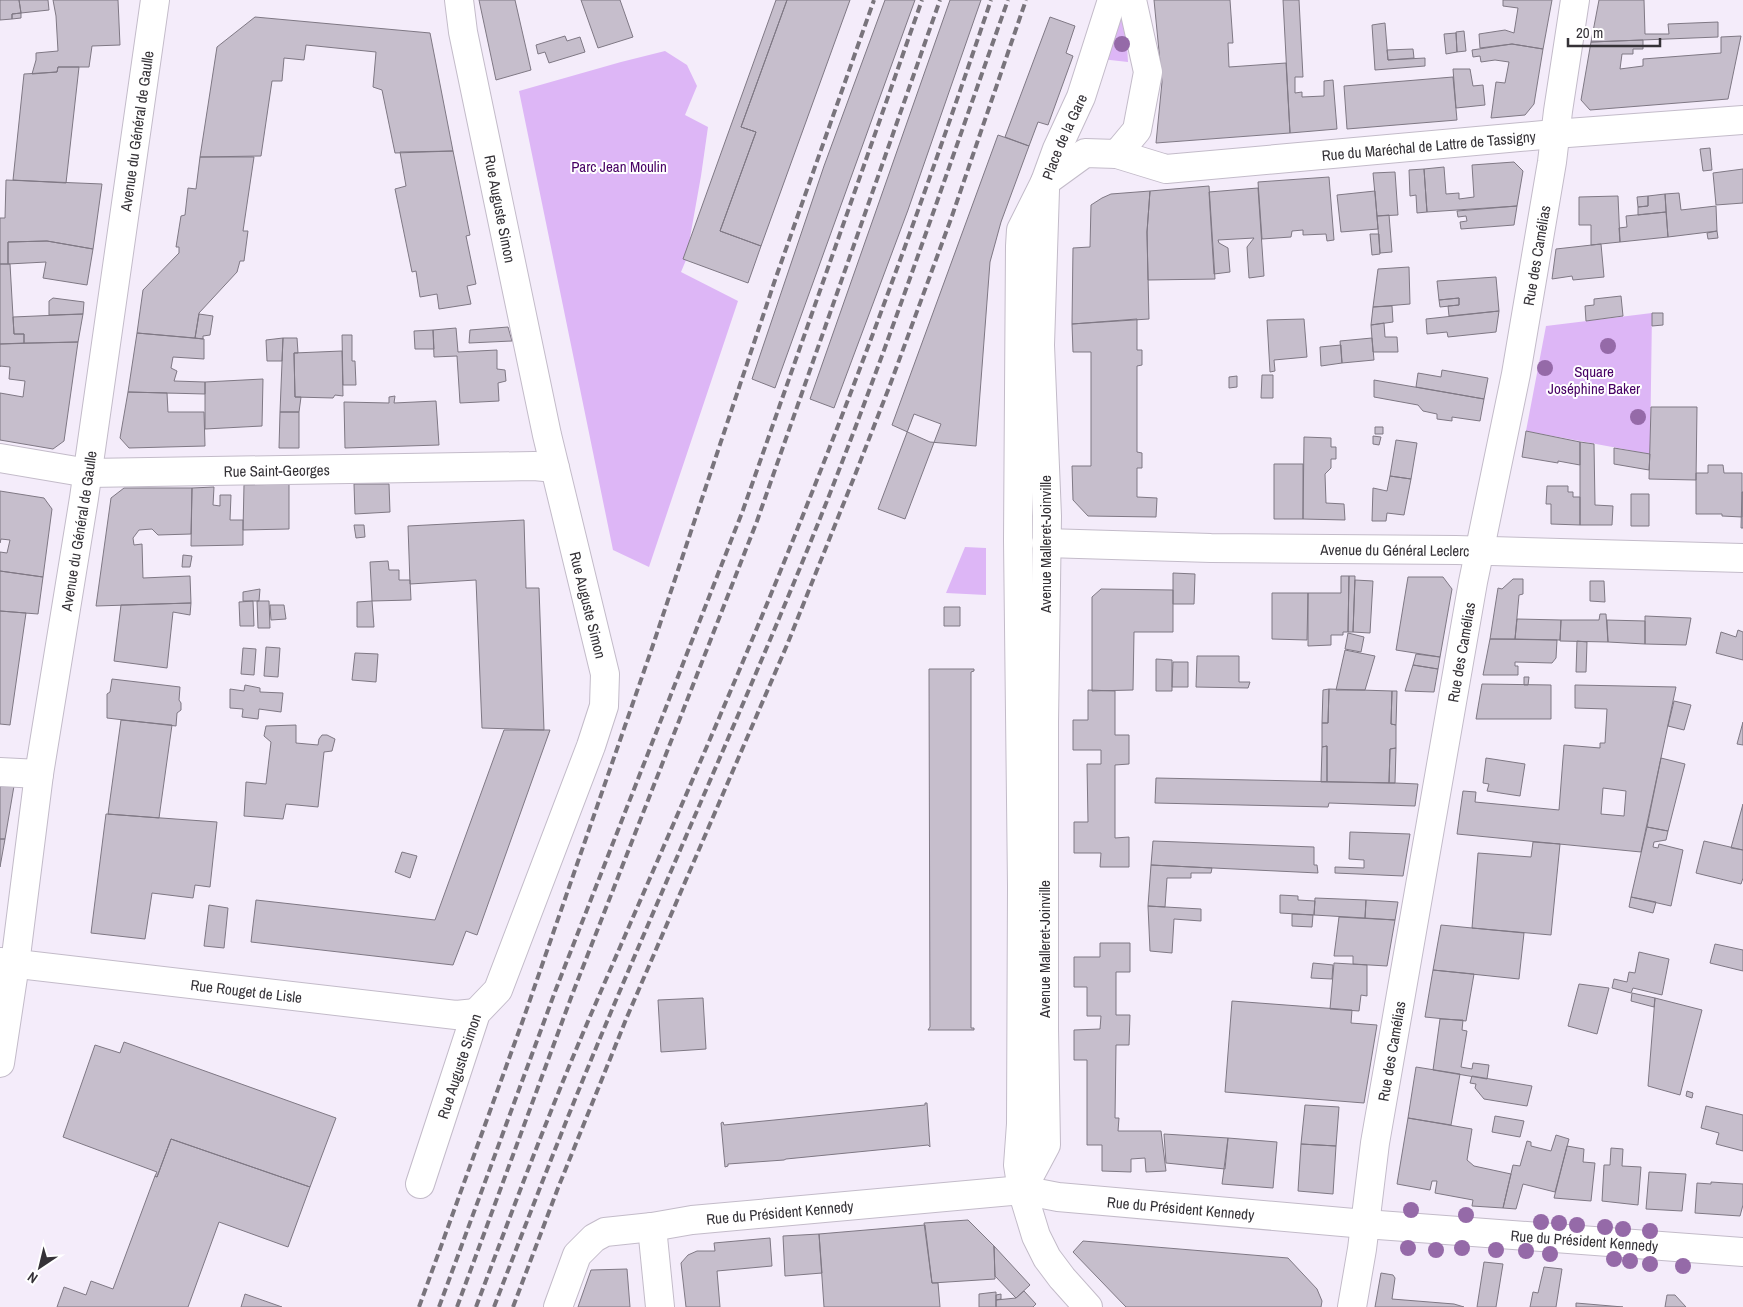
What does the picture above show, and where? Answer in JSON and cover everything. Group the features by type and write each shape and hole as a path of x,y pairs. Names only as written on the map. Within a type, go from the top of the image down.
{"street":[{"name":"Avenue du Général de Gaulle","path":"0,1063 8,963 88,473 154,0"},
{"name":"Rue Auguste Simon","path":"420,1184 476,1013 498,990 591,746 604,706 605,674 555,468 463,32 459,0"},
{"name":"Place de la Gare","path":"1045,182 1057,149 1081,97 1112,0"},
{"path":"1117,154 1137,130 1148,72 1132,0"},
{"name":"Rue des Camélias","path":"1352,1307 1377,1133 1473,582 1516,374 1552,162 1554,134 1575,0"},
{"name":"Rue du Maréchal de Lattre de Tassigny","path":"1117,154 1166,169 1554,134 1743,120"},
{"name":"Place de la Gare","path":"1045,182 1085,153 1117,154"},
{"name":"Avenue Malleret-Joinville","path":"1022,1190 1046,1145 1044,731 1046,485 1040,345 1045,182"},
{"name":"Avenue Malleret-Joinville","path":"1022,1190 1018,1165 1021,1124 1022,887 1018,540 1020,246 1021,230 1045,182"},
{"name":"Rue Saint-Georges","path":"0,458 88,473 534,466 555,468"},
{"name":"Avenue du Général Leclerc","path":"1046,543 1210,548 1480,550 1743,558"},
{"path":"0,772 39,774"},
{"name":"Rue Rouget de Lisle","path":"8,963 456,1015 476,1013"},
{"path":"1022,1190 1036,1236 1047,1258 1088,1307"},
{"name":"Rue du Président Kennedy","path":"558,1307 577,1255 594,1238 605,1232 701,1219 1022,1190 1058,1197 1365,1224 1743,1252"},
{"path":"652,1227 660,1307"}],"green space":[{"path":"1115,10 1125,12 1128,62 1101,59"},
{"name":"Parc Jean Moulin","path":"665,51 687,65 697,86 685,115 708,127 686,260 681,272 738,301 649,567 613,550 519,91"},
{"name":"Square Joséphine Baker","path":"1652,313 1650,454 1526,431 1546,326"},
{"path":"965,547 986,548 986,595 946,593"}],"building":[{"path":"0,0 19,0 21,13 12,14 12,19 0,20"},
{"path":"19,0 48,0 49,10 21,13"},
{"path":"53,0 118,0 120,45 92,46 89,67 58,67 57,72 32,74 36,53 58,51"},
{"path":"479,0 515,0 531,70 496,80"},
{"path":"581,0 620,0 633,37 598,48"},
{"path":"776,0 787,0 741,127 756,132 720,231 761,246 748,283 683,259"},
{"path":"787,0 850,0 761,246 720,231 756,132 741,127"},
{"path":"885,0 915,0 775,388 752,379 824,166"},
{"path":"950,0 981,0 908,210 834,408 810,399"},
{"path":"1154,0 1230,0 1233,43 1228,43 1229,67 1286,63 1290,133 1156,143 1162,82"},
{"path":"1283,0 1299,0 1303,77 1295,77 1295,93 1302,92 1302,97 1324,96 1324,81 1333,80 1337,129 1290,133"},
{"path":"1503,0 1552,0 1543,49 1512,44 1480,48 1479,34 1505,30 1514,33 1518,8 1503,6"},
{"path":"1599,0 1644,0 1645,34 1669,34 1668,24 1718,22 1718,37 1591,42"},
{"path":"21,13 21,18 12,19 12,14"},
{"path":"255,17 430,33 453,151 395,153 382,90 373,87 376,52 306,45 304,60 284,58 282,81 272,81 261,156 200,157 217,47"},
{"path":"1050,17 1075,26 1066,53 1073,56 1048,125 1038,122 1029,146 1005,137"},
{"path":"1385,23 1388,60 1425,58 1425,66 1375,70 1372,25"},
{"path":"1464,31 1466,51 1457,52 1456,32"},
{"path":"1456,33 1457,52 1446,54 1444,34"},
{"path":"565,36 567,41 580,37 585,52 549,63 545,52 538,54 536,45"},
{"path":"1741,36 1728,99 1590,110 1581,100 1591,42 1643,40 1643,49 1633,49 1633,54 1622,54 1620,69 1643,66 1643,59 1721,53 1721,37"},
{"path":"1512,44 1543,49 1534,104 1525,115 1491,118 1496,82 1505,83 1509,62 1495,60 1481,62 1480,56 1473,57 1472,50"},
{"path":"1413,49 1414,58 1388,60 1387,50"},
{"path":"58,67 79,67 66,183 13,180 24,74 57,72"},
{"path":"1453,69 1470,69 1473,86 1483,85 1485,105 1456,108"},
{"path":"1453,77 1457,120 1347,129 1344,86"},
{"path":"998,135 1029,146 1001,222 990,262 976,446 930,442 892,425"},
{"path":"1710,148 1712,170 1703,171 1700,149"},
{"path":"453,151 470,235 466,236 476,284 467,286 471,304 439,309 437,294 420,297 416,271 412,272 395,189 406,186 400,152"},
{"path":"200,157 254,157 243,231 248,231 244,261 240,261 237,272 199,313 195,338 137,333 143,290 179,253 179,247 176,247 181,216 185,215 188,188 196,189"},
{"path":"1514,162 1523,171 1517,206 1427,212 1424,169 1444,167 1446,194 1459,193 1459,199 1474,197 1472,165"},
{"path":"1424,169 1427,212 1417,213 1416,195 1410,196 1409,170"},
{"path":"1743,169 1743,203 1716,205 1713,173"},
{"path":"1395,172 1398,215 1377,216 1373,173"},
{"path":"1329,177 1334,240 1327,241 1326,234 1303,235 1303,230 1292,231 1291,237 1262,239 1258,182"},
{"path":"6,180 102,184 93,249 47,241 8,242 8,264 0,264 0,218 5,218"},
{"path":"1209,186 1215,279 1148,280 1147,232 1150,191"},
{"path":"1258,188 1264,276 1249,278 1247,247 1254,238 1218,240 1219,243 1228,248 1230,272 1214,274 1209,192"},
{"path":"1150,191 1147,232 1149,319 1072,324 1073,248 1090,247 1091,205 1111,194"},
{"path":"1375,191 1378,229 1341,232 1337,195"},
{"path":"1679,193 1681,210 1716,206 1717,231 1668,237 1665,194"},
{"path":"1665,194 1666,212 1638,215 1638,207 1648,206 1648,196"},
{"path":"1618,196 1620,242 1591,245 1591,225 1579,225 1579,197"},
{"path":"1648,196 1648,206 1638,207 1637,197"},
{"path":"1517,206 1514,225 1461,229 1460,222 1467,221 1466,216 1458,217 1457,211"},
{"path":"1666,212 1668,237 1620,242 1619,228 1627,227 1626,216"},
{"path":"1389,215 1392,252 1380,253 1377,216"},
{"path":"1717,231 1718,238 1708,239 1707,233"},
{"path":"1370,234 1379,234 1380,254 1372,255"},
{"path":"47,241 93,249 87,285 43,278 46,262 8,264 8,242"},
{"path":"1601,244 1604,277 1573,280 1572,276 1552,279 1556,249"},
{"path":"0,264 10,264 14,334 24,334 24,343 0,344"},
{"path":"1409,267 1410,304 1373,307 1378,269"},
{"path":"1496,277 1499,311 1449,316 1448,306 1459,305 1459,298 1439,300 1437,281"},
{"path":"1621,296 1623,316 1586,321 1585,306 1594,305 1594,299"},
{"path":"53,298 84,302 83,314 49,315 49,301"},
{"path":"1459,298 1459,305 1440,307 1439,300"},
{"path":"1392,306 1393,322 1371,325 1373,307"},
{"path":"1499,311 1496,332 1448,337 1447,332 1427,334 1426,319"},
{"path":"1652,313 1663,313 1663,325 1652,326"},
{"path":"83,314 78,342 24,343 24,334 14,334 13,317"},
{"path":"199,314 213,316 210,335 203,336 203,339 195,338"},
{"path":"1137,319 1137,350 1142,350 1142,365 1137,366 1137,452 1142,453 1142,468 1137,468 1137,497 1157,498 1156,517 1088,516 1073,500 1072,466 1091,466 1091,352 1073,352 1072,324"},
{"path":"1304,319 1307,357 1274,360 1275,371 1270,372 1267,320"},
{"path":"1384,323 1385,337 1397,337 1398,352 1373,352 1371,325"},
{"path":"508,327 512,341 469,343 470,330"},
{"path":"456,328 458,352 497,350 497,369 505,370 506,381 498,383 499,401 460,403 457,356 434,357 433,330"},
{"path":"433,330 434,349 415,349 414,331"},
{"path":"137,333 204,339 204,359 173,357 171,368 177,371 174,381 205,382 205,394 128,392"},
{"path":"342,335 352,335 352,361 355,361 356,385 343,385"},
{"path":"283,338 282,361 267,361 266,340"},
{"path":"283,338 297,338 298,353 294,353 295,397 301,397 299,412 280,412"},
{"path":"1372,338 1374,360 1342,363 1340,341"},
{"path":"78,342 64,441 53,449 0,440 0,393 23,397 25,381 9,379 10,367 0,366 0,344"},
{"path":"1341,345 1342,363 1321,366 1320,347"},
{"path":"342,351 343,396 335,395 333,398 295,397 294,353"},
{"path":"1442,370 1488,378 1484,399 1416,387 1418,373 1441,377"},
{"path":"1262,375 1273,375 1273,398 1261,398"},
{"path":"1237,376 1237,387 1229,388 1229,377"},
{"path":"263,379 262,426 205,429 205,382"},
{"path":"1374,380 1484,399 1480,421 1452,417 1452,421 1437,419 1437,414 1423,411 1418,405 1374,397"},
{"path":"128,392 167,393 168,412 204,412 205,446 129,448 120,438"},
{"path":"395,396 394,403 436,401 439,445 345,448 344,402 389,403 389,397"},
{"path":"1651,407 1697,407 1696,480 1649,479"},
{"path":"280,412 299,412 299,448 279,448"},
{"path":"914,414 941,424 905,519 878,509"},
{"path":"1375,427 1383,427 1383,434 1375,434"},
{"path":"1526,431 1580,442 1580,465 1522,457"},
{"path":"1373,436 1381,437 1379,445 1373,444"},
{"path":"1304,437 1331,438 1331,447 1336,447 1336,459 1331,459 1331,468 1325,474 1326,503 1344,504 1345,520 1303,519"},
{"path":"1396,440 1417,443 1411,479 1390,476"},
{"path":"1580,442 1594,444 1595,505 1613,506 1612,525 1580,525"},
{"path":"1614,448 1650,454 1649,470 1614,464"},
{"path":"1274,464 1303,464 1303,519 1274,519"},
{"path":"1708,465 1723,465 1724,473 1742,473 1742,517 1722,516 1722,514 1696,514 1696,473 1708,473"},
{"path":"1390,476 1411,479 1404,515 1387,513 1386,521 1372,521 1373,488 1387,491"},
{"path":"289,484 289,529 243,530 244,485"},
{"path":"354,484 389,484 390,512 355,514"},
{"path":"1547,486 1568,486 1568,492 1573,492 1573,497 1580,497 1580,525 1551,524 1551,504 1546,504"},
{"path":"214,487 213,505 220,506 220,495 231,495 230,520 243,520 243,545 191,546 192,488"},
{"path":"124,488 192,488 191,534 158,535 152,529 139,530 133,538 134,545 142,544 143,578 190,576 191,603 96,606 111,498"},
{"path":"0,491 44,498 52,509 43,577 0,571 0,552 7,553 10,540 1,539 0,543"},
{"path":"1742,492 1743,528 1741,528"},
{"path":"1631,494 1649,494 1649,526 1631,526"},
{"path":"524,520 526,588 539,588 544,730 482,728 476,580 410,584 408,526"},
{"path":"354,525 364,525 365,537 356,538"},
{"path":"183,555 192,556 190,567 182,567"},
{"path":"388,561 389,570 399,570 399,580 410,580 411,600 372,601 370,562"},
{"path":"0,571 43,577 38,614 0,611"},
{"path":"1173,573 1195,574 1194,604 1173,604"},
{"path":"1341,576 1349,576 1348,632 1343,632 1343,635 1331,635 1331,645 1308,646 1308,593 1341,593"},
{"path":"1349,576 1355,576 1353,632 1348,632"},
{"path":"1408,577 1443,577 1452,589 1440,657 1396,650"},
{"path":"1513,579 1523,579 1523,594 1519,595 1515,639 1490,639 1498,588 1502,589"},
{"path":"1355,580 1373,581 1370,633 1353,632"},
{"path":"1590,581 1604,581 1605,602 1590,601"},
{"path":"260,589 259,601 243,601 243,592"},
{"path":"1101,589 1173,590 1173,632 1134,632 1133,690 1092,691 1092,597"},
{"path":"1272,593 1308,593 1307,640 1272,639"},
{"path":"253,601 254,626 240,626 239,602"},
{"path":"257,601 269,601 270,628 258,628"},
{"path":"372,601 374,627 357,627 357,602"},
{"path":"191,603 190,615 173,612 167,668 114,661 121,605"},
{"path":"270,605 284,605 286,619 271,620"},
{"path":"944,607 960,607 960,626 944,626"},
{"path":"0,611 26,613 10,725 0,724"},
{"path":"1600,614 1606,614 1608,642 1560,641 1561,620 1599,620"},
{"path":"1645,616 1691,618 1686,645 1645,644"},
{"path":"1517,619 1561,620 1560,640 1515,639"},
{"path":"1607,620 1645,621 1645,644 1608,642"},
{"path":"1738,630 1743,632 1743,660 1716,653 1721,632 1736,637"},
{"path":"1348,633 1364,637 1361,652 1345,649"},
{"path":"1490,639 1557,640 1556,658 1552,663 1515,662 1515,666 1518,666 1518,675 1483,675"},
{"path":"1577,641 1587,642 1586,672 1576,672"},
{"path":"266,647 280,648 278,677 264,676"},
{"path":"243,648 256,649 254,675 241,674"},
{"path":"1345,650 1375,656 1365,690 1336,690"},
{"path":"355,653 378,654 376,682 352,680"},
{"path":"1416,654 1440,657 1438,669 1413,665"},
{"path":"1197,656 1239,656 1239,682 1250,682 1248,688 1196,687"},
{"path":"1156,659 1172,660 1172,691 1156,691"},
{"path":"1173,662 1188,662 1188,687 1172,687"},
{"path":"1413,665 1438,669 1434,692 1405,691"},
{"path":"929,669 974,669 971,672 971,1028 974,1028 974,1030 928,1030 930,1027"},
{"path":"1524,677 1529,677 1528,685 1524,685"},
{"path":"112,679 180,687 179,700 181,710 177,713 176,726 107,718 107,694 110,692"},
{"path":"1482,684 1551,685 1551,719 1476,719"},
{"path":"245,685 260,688 260,692 283,693 281,712 259,709 258,719 242,717 243,709 230,708 230,689 244,691"},
{"path":"1575,685 1676,687 1641,852 1457,834 1463,791 1476,792 1475,802 1559,810 1564,745 1600,748 1600,743 1605,743 1607,709 1575,708","holes":["1603,788 1626,791 1624,816 1601,814"]},
{"path":"1329,689 1328,723 1322,723 1323,690"},
{"path":"1329,689 1392,691 1391,724 1396,725 1396,748 1390,749 1389,783 1327,782 1327,746 1322,747 1322,723 1328,723"},
{"path":"1088,690 1115,691 1115,735 1129,735 1129,764 1115,765 1115,838 1129,837 1129,867 1100,867 1101,853 1074,853 1074,822 1088,822 1087,764 1101,764 1101,750 1073,750 1073,720 1088,720"},
{"path":"1392,691 1397,691 1396,725 1391,724"},
{"path":"1674,701 1691,705 1684,730 1668,726"},
{"path":"121,720 172,725 159,818 108,814"},
{"path":"1743,722 1743,745 1737,744"},
{"path":"296,725 296,743 318,745 322,735 335,739 332,751 324,752 318,807 286,804 283,819 244,816 246,782 266,784 271,742 264,736 266,726"},
{"path":"504,730 550,730 477,935 466,931 453,965 251,942 256,900 435,920"},
{"path":"1327,746 1327,782 1321,782 1322,747"},
{"path":"1396,748 1395,783 1389,783 1390,749"},
{"path":"1486,758 1525,764 1520,796 1487,791 1489,784 1483,783"},
{"path":"1661,758 1685,764 1668,831 1647,827"},
{"path":"1156,778 1418,784 1415,806 1329,803 1328,807 1155,803"},
{"path":"0,782 14,786 5,839 0,839"},
{"path":"1743,804 1743,850 1731,848"},
{"path":"106,814 217,822 210,887 195,885 193,898 152,893 145,939 91,933"},
{"path":"1647,827 1668,831 1666,840 1654,842 1653,847 1658,848 1659,844 1683,850 1671,906 1631,897"},
{"path":"1350,832 1410,834 1403,876 1335,873 1335,867 1364,868 1364,860 1349,859"},
{"path":"0,839 5,839 0,867"},
{"path":"1153,841 1314,847 1314,865 1317,865 1318,873 1151,865"},
{"path":"1704,841 1743,850 1743,878 1741,884 1696,873"},
{"path":"1533,842 1560,844 1551,935 1472,928 1478,853 1531,857"},
{"path":"402,852 417,856 410,878 395,872"},
{"path":"1151,865 1212,868 1211,873 1191,873 1191,878 1167,878 1165,907 1148,906"},
{"path":"1280,895 1298,896 1298,900 1315,901 1314,915 1280,913"},
{"path":"1631,897 1656,902 1653,913 1629,907"},
{"path":"1315,898 1366,900 1365,918 1314,915"},
{"path":"1366,900 1398,902 1395,920 1365,918"},
{"path":"209,905 228,908 224,948 204,946"},
{"path":"1148,906 1201,909 1201,921 1174,919 1172,953 1150,951"},
{"path":"1292,914 1313,915 1312,927 1292,926"},
{"path":"1339,917 1395,920 1387,966 1353,964 1353,956 1334,956"},
{"path":"1441,925 1524,933 1519,979 1433,970"},
{"path":"1100,943 1130,943 1130,972 1116,972 1116,1015 1130,1015 1129,1045 1116,1045 1115,1118 1119,1118 1118,1131 1161,1131 1166,1171 1146,1172 1145,1158 1131,1159 1131,1172 1102,1171 1102,1145 1087,1145 1087,1060 1074,1060 1074,1030 1100,1029 1101,1016 1087,1016 1087,987 1074,987 1074,957 1100,957"},
{"path":"1715,944 1743,950 1743,971 1710,963"},
{"path":"1639,952 1669,959 1662,995 1633,988 1631,993 1612,988 1614,979 1627,982 1629,972 1635,973"},
{"path":"1313,963 1333,965 1332,979 1311,978"},
{"path":"1334,963 1367,965 1367,996 1361,995 1359,1011 1330,1009"},
{"path":"1433,970 1474,974 1466,1021 1425,1017"},
{"path":"1579,984 1609,988 1597,1034 1568,1026"},
{"path":"1632,993 1655,998 1654,1007 1631,1001"},
{"path":"703,998 706,1049 661,1052 658,1000"},
{"path":"1655,998 1702,1010 1680,1095 1648,1086"},
{"path":"1232,1001 1352,1010 1351,1023 1377,1025 1364,1103 1225,1092"},
{"path":"1440,1019 1463,1020 1462,1030 1467,1031 1461,1067 1472,1069 1473,1063 1489,1065 1487,1079 1433,1070"},
{"path":"124,1042 336,1118 310,1187 171,1139 157,1177 155,1176 157,1172 63,1137 95,1045 120,1053"},
{"path":"1416,1067 1460,1074 1451,1125 1408,1118"},
{"path":"1472,1076 1532,1086 1527,1106 1484,1099 1475,1088 1476,1084 1470,1083"},
{"path":"1687,1091 1693,1093 1692,1098 1686,1096"},
{"path":"927,1103 930,1147 928,1145 728,1164 725,1167 721,1123 723,1122 724,1125 925,1105"},
{"path":"1305,1105 1339,1107 1336,1146 1301,1144"},
{"path":"1706,1106 1743,1115 1743,1151 1716,1144 1719,1133 1701,1128"},
{"path":"1495,1116 1524,1121 1520,1137 1492,1132"},
{"path":"1408,1118 1472,1129 1467,1160 1474,1166 1511,1174 1503,1208 1472,1206 1473,1200 1435,1193 1437,1181 1432,1181 1430,1190 1397,1184"},
{"path":"1164,1134 1228,1138 1225,1169 1166,1163"},
{"path":"1556,1135 1569,1139 1555,1192 1523,1184 1516,1209 1503,1208 1513,1165 1520,1166 1527,1141 1531,1142 1531,1146 1551,1151"},
{"path":"1228,1138 1277,1142 1273,1188 1222,1184"},
{"path":"171,1139 310,1187 288,1247 219,1222 188,1307 57,1307 64,1287 86,1295 91,1281 113,1289 155,1176 157,1177"},
{"path":"1301,1144 1336,1146 1333,1194 1298,1191"},
{"path":"1567,1146 1584,1149 1583,1162 1595,1163 1591,1201 1554,1198"},
{"path":"1611,1148 1623,1149 1622,1166 1641,1167 1638,1205 1602,1201 1604,1165 1610,1165"},
{"path":"1649,1172 1686,1174 1682,1211 1646,1209"},
{"path":"1711,1182 1743,1184 1743,1205 1740,1216 1695,1213 1697,1183 1711,1184"},
{"path":"968,1220 994,1246 995,1279 932,1283 924,1223"},
{"path":"925,1225 932,1283 938,1283 940,1307 824,1307 819,1234"},
{"path":"819,1234 822,1273 785,1276 783,1236"},
{"path":"770,1238 772,1266 717,1271 720,1307 686,1307 681,1263 688,1255 697,1251 715,1251 714,1243"},
{"path":"1083,1241 1288,1258 1317,1289 1322,1301 1321,1307 1126,1307 1073,1252"},
{"path":"994,1246 1030,1285 1016,1298 995,1276"},
{"path":"1484,1262 1503,1264 1496,1307 1477,1307"},
{"path":"1544,1267 1562,1269 1556,1307 1530,1307 1533,1292 1538,1293"},
{"path":"627,1269 630,1307 578,1307 591,1270"},
{"path":"1381,1273 1393,1275 1395,1278 1392,1299 1454,1304 1464,1307 1375,1307"},
{"path":"1024,1291 1036,1304 1033,1307 996,1307 996,1300 1016,1298"},
{"path":"996,1292 996,1307 979,1307 979,1294"},
{"path":"245,1294 282,1307 241,1307"},
{"path":"1001,1294 1001,1299 996,1300 996,1295"},
{"path":"1667,1295 1675,1295 1686,1307 1665,1307"},
{"path":"1576,1303 1623,1307 1576,1307"}],"railway":[{"path":"419,1307 523,1020 652,648 775,280 874,0"},
{"path":"439,1307 556,989 743,510 922,0"},
{"path":"457,1307 572,995 757,521 940,0"},
{"path":"476,1307 564,1080 748,650 823,465 898,266 991,0"},
{"path":"494,1307 596,1048 755,676 830,493 908,283 1008,0"},
{"path":"513,1307 558,1188 627,1017 787,645 855,475 952,216 1026,0"}]}
